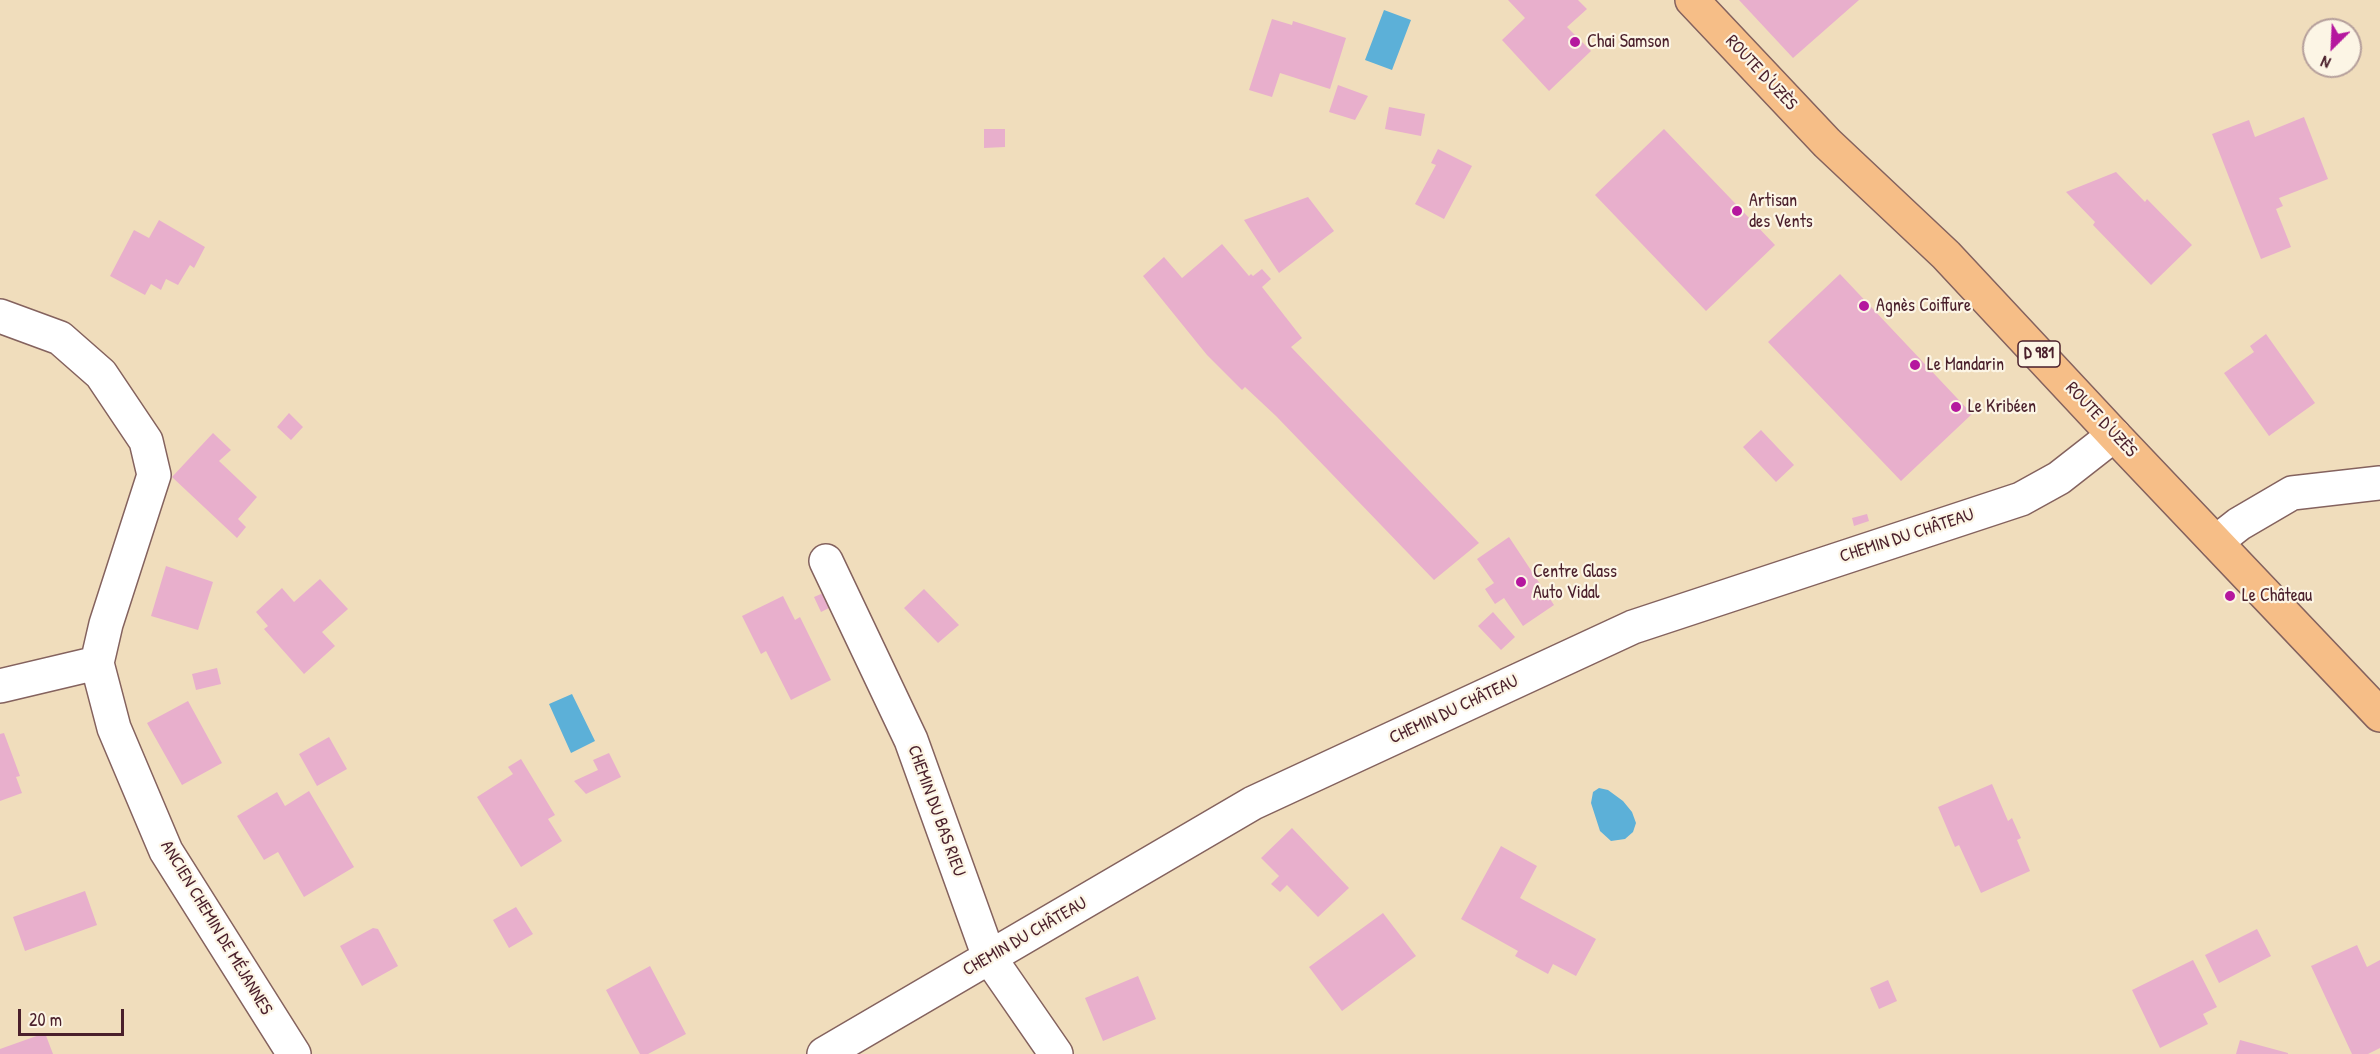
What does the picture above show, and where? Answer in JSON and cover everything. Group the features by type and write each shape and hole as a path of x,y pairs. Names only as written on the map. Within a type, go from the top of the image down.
{"main road":[{"name":"ROUTE D'UZÈS","path":"1692,0 1827,143 1946,255 2380,715"}],"street":[{"name":"ANCIEN CHEMIN DE MÉJANNES","path":"0,316 60,338 100,374 146,441 154,475 106,624 97,663 114,728 166,851 294,1054"},
{"name":"CHEMIN DU CHÂTEAU","path":"825,1054 1253,803 1633,627 2021,499 2059,478 2114,435"},
{"path":"2216,542 2240,524 2292,493 2380,483"},
{"name":"CHEMIN DU BAS RIEU","path":"826,561 911,740 989,957 1056,1054"},
{"path":"0,686 97,663"}],"water":[{"path":"1384,10 1411,20 1392,70 1365,60"},
{"path":"572,694 595,741 571,753 549,704"},
{"path":"1599,788 1608,790 1623,801 1632,812 1636,823 1633,832 1625,839 1611,841 1600,831 1591,803 1593,792"}],"building":[{"path":"1508,0 1578,0 1587,9 1567,27 1591,51 1549,91 1502,40 1525,18"},
{"path":"1739,0 1859,0 1793,58"},
{"path":"1272,19 1292,25 1293,21 1346,38 1330,89 1280,73 1272,97 1249,90"},
{"path":"1338,85 1368,96 1355,120 1329,112"},
{"path":"1389,107 1425,114 1421,136 1385,129"},
{"path":"2304,117 2328,179 2279,198 2283,206 2276,209 2291,247 2261,259 2212,134 2249,120 2255,137"},
{"path":"984,129 1005,129 1005,147 984,148"},
{"path":"1664,129 1775,245 1706,311 1595,195"},
{"path":"1438,149 1472,166 1444,219 1415,204 1436,165 1431,163"},
{"path":"2116,172 2145,202 2147,199 2192,245 2151,285 2093,225 2095,222 2066,192"},
{"path":"1308,197 1334,231 1279,273 1244,220"},
{"path":"159,220 205,247 194,268 190,265 178,285 166,279 161,290 151,284 145,295 110,276 134,230 149,238"},
{"path":"1222,244 1249,276 1251,274 1253,276 1262,269 1271,279 1262,287 1302,338 1291,347 1479,543 1434,580 1276,416 1245,387 1242,390 1207,355 1143,276 1164,257 1182,278"},
{"path":"1840,274 1972,414 1901,481 1768,342"},
{"path":"2266,334 2315,403 2269,436 2224,373 2254,352 2250,346"},
{"path":"289,413 303,427 291,440 277,427"},
{"path":"1761,430 1794,465 1776,482 1743,447"},
{"path":"213,433 231,450 219,461 257,497 238,519 246,527 237,538 172,477"},
{"path":"1867,514 1869,521 1854,526 1852,518"},
{"path":"1509,537 1554,605 1523,626 1504,598 1495,604 1485,589 1494,583 1477,559"},
{"path":"166,566 213,582 198,630 151,616"},
{"path":"320,579 348,609 322,632 335,646 304,674 264,629 268,626 256,612 282,588 294,602"},
{"path":"924,589 959,625 938,643 904,608"},
{"path":"828,591 835,605 821,612 814,597"},
{"path":"783,596 795,620 800,617 831,680 791,700 766,651 761,654 742,616"},
{"path":"1493,612 1515,637 1501,650 1478,626"},
{"path":"217,668 221,684 196,690 192,674"},
{"path":"188,701 222,763 182,785 147,723"},
{"path":"4,733 20,776 16,777 22,793 0,801 0,734"},
{"path":"329,737 347,769 317,786 299,754"},
{"path":"609,753 621,777 586,794 574,781 598,770 593,760"},
{"path":"521,759 555,815 548,819 562,841 521,867 477,797 513,774 508,767"},
{"path":"1992,784 2008,821 2012,818 2021,838 2017,840 2030,871 1981,893 1959,845 1955,847 1938,807"},
{"path":"309,791 354,867 304,897 278,852 264,860 237,816 277,792 285,806"},
{"path":"1292,828 1349,888 1318,917 1287,885 1280,892 1271,884 1279,876 1261,858"},
{"path":"1501,846 1537,866 1520,898 1596,939 1576,976 1553,964 1548,974 1515,956 1518,951 1461,919"},
{"path":"85,891 97,925 25,951 13,917"},
{"path":"516,907 533,934 509,948 493,920"},
{"path":"1383,913 1416,956 1342,1011 1309,967"},
{"path":"373,928 378,929 398,966 362,986 340,946"},
{"path":"2257,929 2271,956 2219,983 2205,955"},
{"path":"2357,945 2367,967 2380,960 2380,1048 2368,1054 2352,1054 2311,966"},
{"path":"2193,960 2217,1007 2203,1014 2208,1024 2160,1048 2132,990"},
{"path":"650,966 686,1034 648,1054 640,1054 606,990"},
{"path":"1138,976 1156,1019 1103,1041 1085,998"},
{"path":"1888,980 1897,1001 1879,1009 1870,988"},
{"path":"45,1033 53,1054 0,1054 0,1049"},
{"path":"2240,1040 2288,1053 2288,1054 2236,1054"}],"place":[{"name":"Chai Samson","path":"1575,42"},
{"name":"Artisan des Vents","path":"1737,211"},
{"name":"Agnès Coiffure","path":"1864,306"},
{"name":"Le Mandarin","path":"1915,365"},
{"name":"Le Kribéen","path":"1956,407"},
{"name":"Centre Glass Auto Vidal","path":"1521,582"},
{"name":"Le Château","path":"2230,596"}]}
